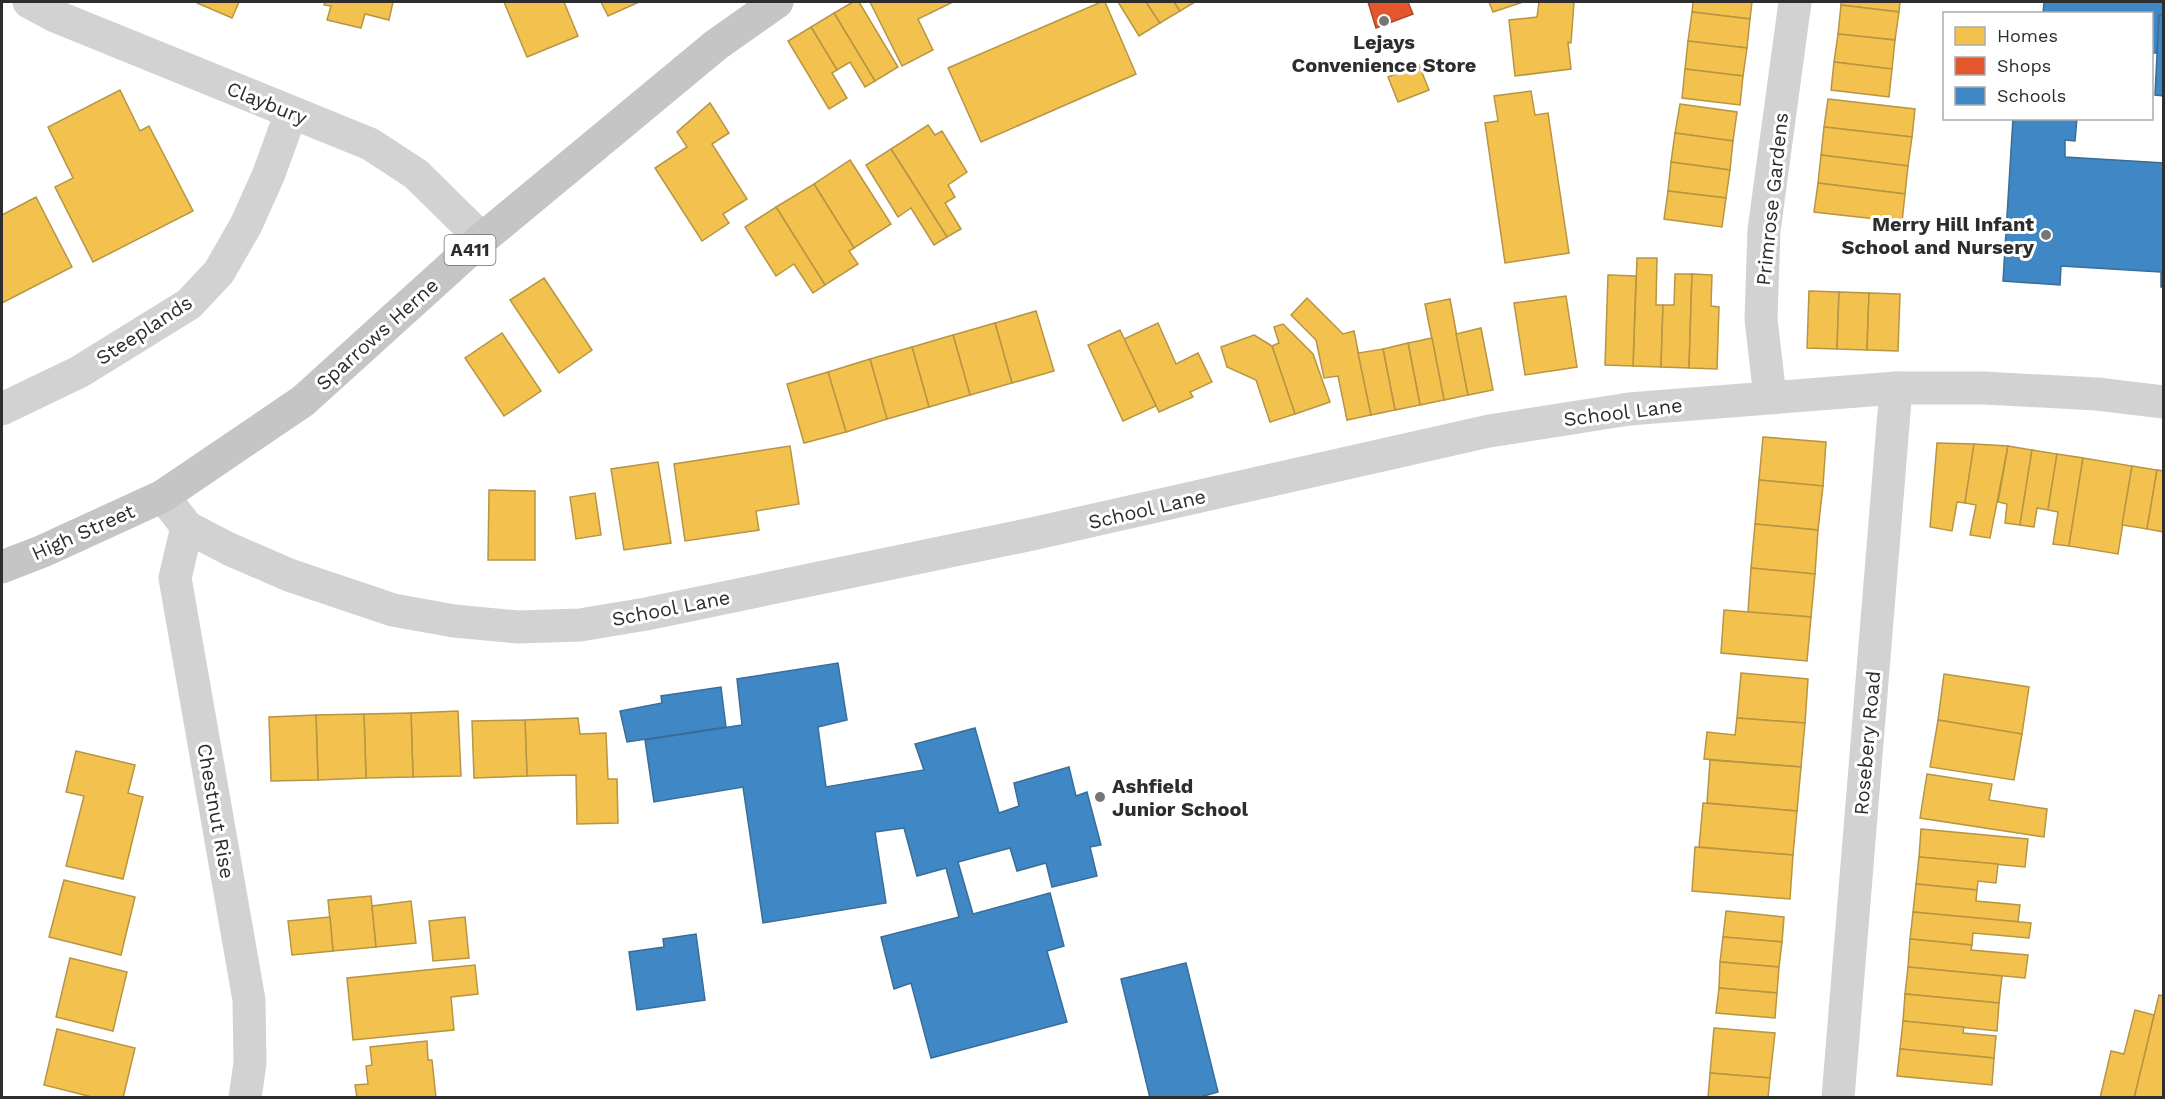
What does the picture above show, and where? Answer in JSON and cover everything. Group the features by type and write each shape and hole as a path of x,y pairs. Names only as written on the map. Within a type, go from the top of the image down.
{"main road":[{"name":"Sparrows Herne","path":"164,496 303,401 482,239 716,45 777,2"},
{"name":"High Street","path":"2,567 43,551 164,496"}],"street":[{"name":"Primrose Gardens","path":"1770,397 1761,319 1764,230 1796,2"},
{"name":"Claybury","path":"48,6 370,144 416,174 482,239"},
{"name":"Steeplands","path":"2,409 79,372 189,304 219,272 246,225 268,176 291,112"},
{"name":"School Lane","path":"164,496 187,527 229,549 289,574 393,610 454,621 518,627 580,625 646,614 1032,534 1489,431 1629,409 1896,388 1984,388 2097,394 2163,402"},
{"name":"Rosebery Road","path":"1838,1098 1896,388"},
{"name":"Chestnut Rise","path":"187,527 175,578 249,1000 250,1063 246,1098"}],"building: Homes":[{"path":"195,2 239,2 232,18"},
{"path":"325,2 393,2 389,20 365,14 361,28 327,20 331,6 324,5"},
{"path":"504,2 564,2 578,36 527,57"},
{"path":"601,2 639,2 608,16"},
{"path":"853,2 859,2 898,67 875,81 834,13"},
{"path":"870,2 953,2 918,19 933,50 902,66"},
{"path":"1105,2 1136,74 981,142 948,68"},
{"path":"1118,2 1146,2 1160,23 1139,36"},
{"path":"1146,2 1174,2 1180,11 1160,23"},
{"path":"1174,2 1195,2 1180,11"},
{"path":"1489,2 1523,2 1493,12"},
{"path":"1539,2 1574,2 1571,43 1568,42 1571,69 1515,76 1509,20 1537,17"},
{"path":"1693,2 1752,2 1750,19 1692,12"},
{"path":"1841,2 1900,2 1899,12 1841,5"},
{"path":"1841,5 1899,12 1895,40 1838,34"},
{"path":"1692,12 1750,19 1747,48 1688,41"},
{"path":"834,13 875,81 865,87 850,62 837,70 811,27"},
{"path":"811,27 837,70 832,73 847,98 829,109 788,41"},
{"path":"1838,34 1895,40 1892,69 1834,62"},
{"path":"1688,41 1747,48 1743,76 1685,69"},
{"path":"1834,62 1892,69 1889,97 1831,90"},
{"path":"1419,65 1429,90 1398,102 1388,77"},
{"path":"1685,69 1743,76 1740,105 1682,98"},
{"path":"120,90 140,131 149,126 193,211 93,262 55,187 73,178 48,127"},
{"path":"1531,91 1535,115 1548,113 1569,253 1505,263 1485,123 1498,121 1494,96"},
{"path":"1828,99 1915,109 1912,137 1824,127"},
{"path":"710,103 729,133 712,144 747,199 723,214 729,223 702,241 655,168 687,147 677,132"},
{"path":"1680,104 1737,112 1733,141 1675,133"},
{"path":"928,125 935,135 942,131 967,172 948,185 955,197 945,203 961,229 947,237 891,149"},
{"path":"1824,127 1912,137 1908,166 1821,155"},
{"path":"1675,133 1733,141 1730,170 1671,162"},
{"path":"891,149 947,237 934,245 911,208 898,217 866,165"},
{"path":"1821,155 1908,166 1905,194 1818,183"},
{"path":"850,160 891,224 854,248 814,184"},
{"path":"1671,162 1730,170 1726,198 1668,191"},
{"path":"1818,183 1905,194 1902,222 1814,212"},
{"path":"814,184 854,248 849,251 858,264 825,285 776,207"},
{"path":"1668,191 1726,198 1722,227 1664,219"},
{"path":"36,197 72,267 2,303 2,215"},
{"path":"776,207 825,285 813,293 794,264 776,276 745,227"},
{"path":"1637,258 1657,258 1656,305 1663,305 1661,367 1633,366"},
{"path":"1675,274 1692,274 1689,368 1661,367 1663,305 1674,305"},
{"path":"1692,274 1712,275 1711,306 1719,307 1717,369 1689,368"},
{"path":"1608,275 1636,276 1633,366 1605,365"},
{"path":"544,278 592,350 559,373 510,300"},
{"path":"1809,291 1839,292 1837,349 1807,348"},
{"path":"1839,292 1869,293 1867,350 1837,349"},
{"path":"1869,293 1900,294 1898,351 1867,350"},
{"path":"1566,296 1577,367 1525,375 1514,303"},
{"path":"1307,298 1343,334 1354,331 1371,415 1347,420 1338,376 1324,378 1316,340 1291,315"},
{"path":"1450,299 1468,395 1444,400 1425,304"},
{"path":"1036,311 1054,371 1012,383 995,323"},
{"path":"995,323 1012,383 970,395 953,335"},
{"path":"1158,323 1176,364 1198,353 1212,382 1190,392 1193,397 1159,412 1124,339"},
{"path":"1283,324 1313,354 1330,402 1295,414 1272,346 1279,343 1274,327"},
{"path":"1481,328 1493,390 1468,395 1456,334"},
{"path":"1120,330 1156,406 1123,421 1088,345"},
{"path":"502,333 541,391 504,416 465,358"},
{"path":"953,335 970,395 929,407 912,347"},
{"path":"1254,335 1272,346 1295,414 1270,422 1256,380 1227,367 1221,347"},
{"path":"1432,338 1444,400 1420,405 1408,343"},
{"path":"1408,343 1420,405 1395,410 1383,349"},
{"path":"912,347 929,407 887,419 870,359"},
{"path":"1383,349 1395,410 1371,415 1358,353"},
{"path":"870,359 887,419 846,432 828,372"},
{"path":"828,372 846,432 804,443 787,384"},
{"path":"1763,437 1826,442 1823,486 1759,480"},
{"path":"1937,443 1974,444 1965,503 1957,502 1952,531 1930,527"},
{"path":"1974,444 2008,446 1990,538 1970,535 1976,505 1965,503"},
{"path":"790,446 799,504 756,511 759,530 685,541 674,464"},
{"path":"2008,446 2032,450 2020,525 2005,523 2007,504 1998,502"},
{"path":"2032,450 2057,454 2048,510 2037,508 2034,527 2020,525"},
{"path":"2057,454 2083,458 2069,546 2053,544 2058,512 2048,510"},
{"path":"2083,458 2132,466 2118,554 2069,546"},
{"path":"658,462 671,543 624,550 611,469"},
{"path":"2132,466 2157,470 2147,529 2122,525"},
{"path":"2157,470 2164,471 2164,532 2147,529"},
{"path":"1759,480 1823,486 1818,530 1755,524"},
{"path":"489,490 535,491 535,560 488,560"},
{"path":"595,493 601,535 576,539 570,497"},
{"path":"1755,524 1818,530 1815,574 1751,568"},
{"path":"1751,568 1815,574 1811,617 1748,612"},
{"path":"1724,610 1811,617 1807,661 1721,653"},
{"path":"1741,673 1808,679 1805,723 1737,718"},
{"path":"1944,674 2029,687 2022,734 1938,720"},
{"path":"458,711 461,776 413,777 411,713"},
{"path":"411,713 413,777 366,778 364,714"},
{"path":"364,714 366,778 318,780 316,715"},
{"path":"316,715 318,780 271,781 269,717"},
{"path":"578,718 580,734 606,733 608,779 617,779 618,823 577,824 576,775 527,776 525,720"},
{"path":"1737,718 1805,723 1801,767 1704,759 1707,732 1735,735"},
{"path":"525,720 527,776 474,778 472,721"},
{"path":"1938,720 2022,734 2014,780 1930,767"},
{"path":"76,751 135,765 128,793 143,797 123,879 66,866 84,796 66,792"},
{"path":"1710,760 1801,767 1797,811 1707,803"},
{"path":"1927,774 1992,784 1989,800 2047,809 2044,837 1920,818"},
{"path":"1703,803 1797,811 1793,855 1699,847"},
{"path":"1921,829 2028,839 2025,867 1919,857"},
{"path":"1695,847 1793,855 1790,899 1692,891"},
{"path":"1919,857 1998,864 1996,883 1978,881 1977,890 1916,884"},
{"path":"64,880 135,897 121,955 49,937"},
{"path":"1916,884 1977,890 1976,901 2020,905 2018,922 1913,912"},
{"path":"371,896 376,947 333,951 328,900"},
{"path":"411,901 416,943 376,947 372,906"},
{"path":"1726,911 1784,917 1782,942 1723,937"},
{"path":"1913,912 2031,923 2029,938 1973,933 1972,945 1910,939"},
{"path":"330,917 333,951 292,955 288,921"},
{"path":"465,917 469,958 433,961 429,921"},
{"path":"1723,937 1782,942 1779,967 1720,962"},
{"path":"1910,939 1972,945 1971,950 2028,955 2025,978 1908,967"},
{"path":"70,958 127,972 113,1031 56,1017"},
{"path":"1720,962 1779,967 1777,993 1719,988"},
{"path":"475,965 478,994 451,997 454,1030 353,1040 347,978"},
{"path":"1908,967 2002,976 1999,1003 1905,994"},
{"path":"1719,988 1777,993 1775,1018 1716,1013"},
{"path":"1905,994 1999,1003 1997,1031 1903,1021"},
{"path":"2159,995 2164,996 2164,1098 2134,1098"},
{"path":"2135,1010 2154,1015 2134,1098 2100,1098 2111,1051 2124,1054"},
{"path":"1903,1021 1964,1027 1963,1033 1996,1036 1994,1058 1900,1049"},
{"path":"1714,1028 1775,1033 1770,1078 1710,1073"},
{"path":"57,1029 135,1048 123,1098 96,1098 44,1085"},
{"path":"427,1041 428,1060 432,1060 436,1098 357,1098 355,1085 368,1084 366,1066 372,1065 370,1047"},
{"path":"1900,1049 1994,1058 1992,1085 1897,1076"},
{"path":"1710,1073 1770,1078 1768,1098 1708,1098"}],"building: Shops":[{"name":"Lejays Convenience Store","path":"1368,2 1408,2 1413,14 1376,28"}],"building: Schools":[{"path":"2044,2 2164,2 2164,15 2159,15 2157,53 2153,53 2153,12 2043,12"},
{"path":"2159,15 2164,15 2164,96 2155,95"},
{"path":"2013,120 2077,120 2075,141 2065,140 2065,157 2164,163 2164,287 2161,287 2161,272 2061,266 2060,285 2003,281"},
{"path":"838,663 847,720 818,727 826,787 924,770 915,744 975,728 999,813 1019,806 1014,783 1069,767 1076,796 1087,792 1101,845 1090,847 1097,876 1052,887 1046,863 1017,871 1010,848 958,862 973,914 1050,893 1064,946 1047,951 1067,1022 931,1058 911,983 894,989 881,937 959,917 946,868 917,876 904,828 875,832 886,903 763,923 743,787 654,802 645,740 742,725 737,679"},
{"path":"721,687 726,727 627,742 620,711 662,703 661,696"},
{"path":"696,934 705,1000 637,1010 629,952 664,947 663,939"},
{"path":"1186,963 1218,1092 1197,1098 1150,1098 1121,979"}],"place":[{"name":"Lejays Convenience Store","path":"1384,21"},
{"name":"Merry Hill Infant School and Nursery","path":"2046,235"},
{"name":"Ashfield Junior School","path":"1100,797"}]}
